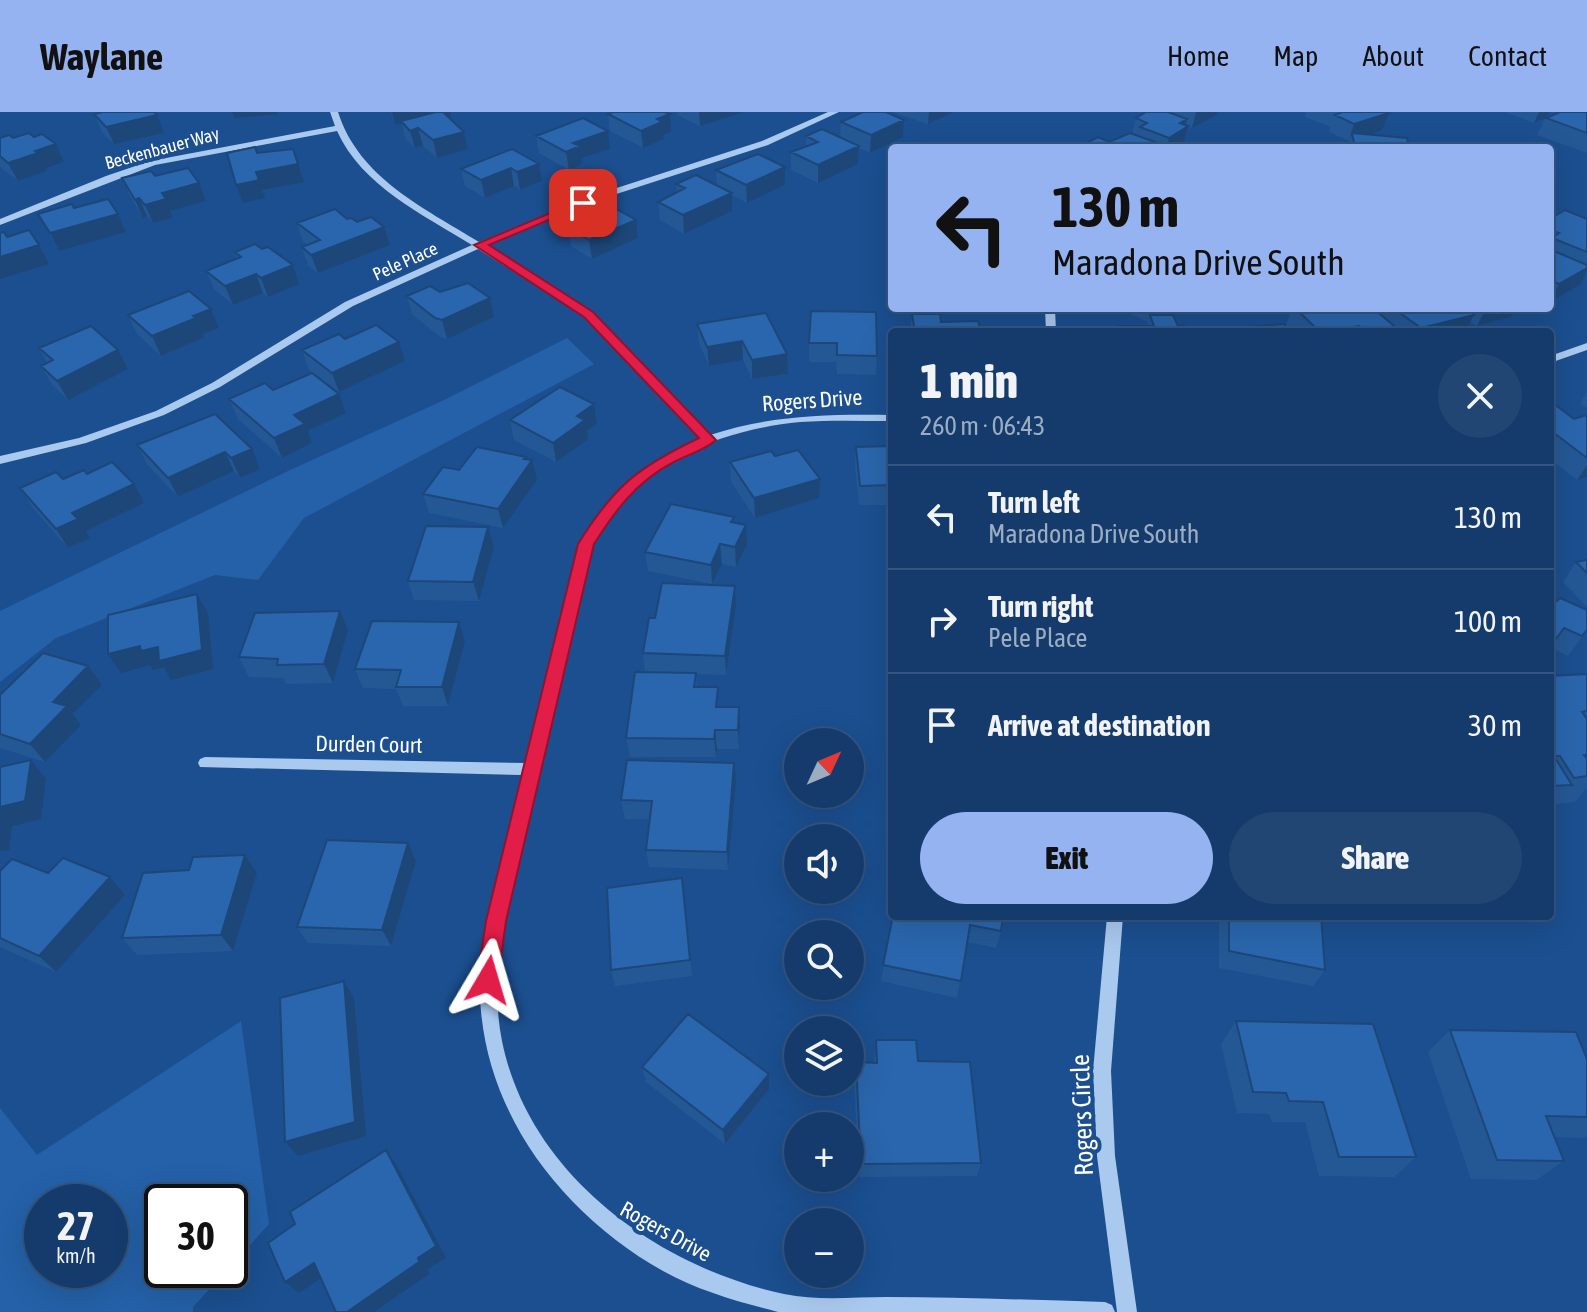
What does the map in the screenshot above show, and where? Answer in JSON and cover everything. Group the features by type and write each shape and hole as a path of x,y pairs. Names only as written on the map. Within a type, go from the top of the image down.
{"street":[{"path":"334,112 339,128 360,162 383,183 589,315 708,440"},
{"name":"Pele Place","path":"0,460 82,441 160,413 216,385 349,304 480,245 598,197 765,143 835,112"},
{"name":"Beckenbauer Way","path":"0,222 153,163 339,128"},
{"path":"1554,358 1587,346"},
{"name":"Rogers Drive","path":"888,418 799,419 756,426 708,440 663,461 641,476 612,503 592,533 582,555 493,939 488,980 493,1042 513,1105 535,1146 579,1200 617,1233 685,1272 732,1292 784,1304 1105,1312"},
{"name":"Durden Court","path":"205,763 533,769"},
{"name":"Rogers Circle","path":"1115,920 1102,1071 1106,1156 1127,1312"}],"shaded area":[{"path":"567,338 594,364 304,518 258,580 215,575 56,638 0,682 0,611 288,471 444,400"},
{"path":"241,1021 269,1224 248,1247 248,1184 144,1184 144,1288 210,1288 193,1307 193,1312 0,1312 0,1108 37,1155"}],"building":[{"path":"154,112 157,115 106,127 94,114"},
{"path":"443,112 464,132 433,140 418,128 410,131 401,121"},
{"path":"863,112 886,112 904,120 871,135 841,122"},
{"path":"1146,112 1168,112 1187,119 1180,123 1188,126 1169,138 1140,127 1147,123 1136,118"},
{"path":"1342,112 1389,113 1354,124 1335,115"},
{"path":"1560,112 1587,112 1587,133 1546,118"},
{"path":"608,114 670,114 657,119 662,122 641,131"},
{"path":"583,118 608,131 573,143 580,146 566,152 536,136"},
{"path":"822,129 859,146 818,165 791,152 818,142 806,136"},
{"path":"29,133 34,137 42,134 56,144 8,163 0,156 0,138"},
{"path":"1130,133 1155,142 1085,144 1098,137 1109,142"},
{"path":"1352,133 1407,138 1408,144 1365,144 1354,143"},
{"path":"255,147 257,153 293,149 298,164 256,172 259,180 236,185 227,153"},
{"path":"512,149 539,164 517,172 511,168 481,180 461,169"},
{"path":"758,154 785,167 746,185 716,170"},
{"path":"188,168 199,183 162,193 166,199 145,205 139,198 135,200 122,178 151,171 155,176"},
{"path":"696,175 732,193 683,215 658,202 685,188 676,184"},
{"path":"108,199 118,214 50,233 38,214 72,204 74,208"},
{"path":"609,205 636,220 589,240 568,228 584,221 579,218"},
{"path":"335,209 347,219 357,222 371,217 384,227 311,255 302,247 320,240 297,223"},
{"path":"1565,210 1587,219 1587,252 1554,239 1559,233 1554,231 1554,217"},
{"path":"29,230 39,245 0,257 0,233 4,232 7,237"},
{"path":"255,244 262,249 268,247 293,265 261,278 256,274 225,286 206,271 241,257 235,252"},
{"path":"1554,251 1587,265 1587,268 1559,284 1554,282"},
{"path":"468,283 490,298 442,320 407,296 430,286 440,292"},
{"path":"189,291 211,309 152,336 128,315"},
{"path":"811,311 876,312 877,356 837,355 837,343 809,343"},
{"path":"1299,312 1378,312 1396,328 1359,326 1316,328"},
{"path":"1399,312 1469,312 1474,315 1421,328"},
{"path":"766,313 787,354 752,360 742,341 707,347 697,324"},
{"path":"912,314 940,314 941,322 978,321 980,328 914,328"},
{"path":"1150,315 1173,315 1178,326 1184,325 1185,328 1119,326 1154,326"},
{"path":"1284,324 1286,328 1236,328"},
{"path":"376,325 399,342 332,373 302,350 339,334 345,339"},
{"path":"91,326 118,350 57,381 41,366 53,360 39,348"},
{"path":"312,373 339,394 294,415 305,424 274,438 229,399 265,383 273,390"},
{"path":"560,387 594,404 577,416 585,420 553,443 510,420"},
{"path":"1554,404 1574,419 1587,415 1587,458 1554,433"},
{"path":"215,414 252,449 231,458 225,452 168,478 137,445"},
{"path":"888,446 888,485 860,486 856,447"},
{"path":"477,447 532,460 498,509 423,494 443,467 459,470"},
{"path":"798,450 820,479 754,498 730,462 771,451 775,456"},
{"path":"112,462 134,484 72,513 78,519 56,529 20,488 56,472 63,479 84,470 87,474"},
{"path":"671,504 734,517 731,522 746,525 735,547 720,544 711,565 645,552"},
{"path":"426,526 488,527 473,582 408,581"},
{"path":"1587,560 1587,573 1576,562"},
{"path":"662,583 735,586 725,656 643,653 649,618 655,618"},
{"path":"197,594 202,650 159,661 158,647 141,651 140,646 108,654 108,615"},
{"path":"1560,598 1587,610 1587,630 1582,636 1564,628 1554,642 1554,600"},
{"path":"340,611 324,664 277,665 278,659 239,657 255,613"},
{"path":"372,621 459,622 442,687 396,687 401,670 355,669"},
{"path":"43,653 88,666 53,702 67,706 30,744 0,734 0,695"},
{"path":"635,672 696,673 694,687 718,687 716,707 739,707 738,730 715,730 714,739 626,738"},
{"path":"1587,674 1587,711 1582,712 1587,719 1587,755 1584,755 1587,759 1587,776 1574,778 1560,756 1554,756 1554,676"},
{"path":"1554,756 1572,785 1554,786"},
{"path":"31,760 25,801 0,807 0,767"},
{"path":"627,760 734,763 727,852 646,850 652,801 621,800"},
{"path":"327,840 408,843 382,930 297,927"},
{"path":"245,855 221,935 122,938 143,873 189,870 193,857"},
{"path":"63,858 110,877 39,956 0,938 0,871 12,859 48,873"},
{"path":"682,878 690,960 611,970 607,888"},
{"path":"892,920 1002,920 1001,931 970,925 961,981 883,965"},
{"path":"1229,920 1321,920 1325,970 1229,951"},
{"path":"344,981 355,1122 285,1142 280,998"},
{"path":"688,1014 769,1074 723,1130 642,1067"},
{"path":"1236,1021 1373,1024 1416,1157 1339,1157 1323,1102 1289,1101 1286,1093 1253,1092"},
{"path":"1450,1030 1576,1032 1587,1059 1587,1117 1546,1116 1564,1161 1497,1160"},
{"path":"876,1040 916,1040 918,1061 970,1062 981,1163 864,1164 864,1112 858,1112 858,1096 864,1096 864,1062 877,1063"},
{"path":"386,1150 436,1246 418,1258 419,1262 347,1312 336,1312 314,1263 285,1282 268,1243 295,1224 290,1212"}],"route":[{"path":"488,980 496,921 586,544 612,503 631,484 663,461 708,440 589,315 480,245 583,203"}]}
